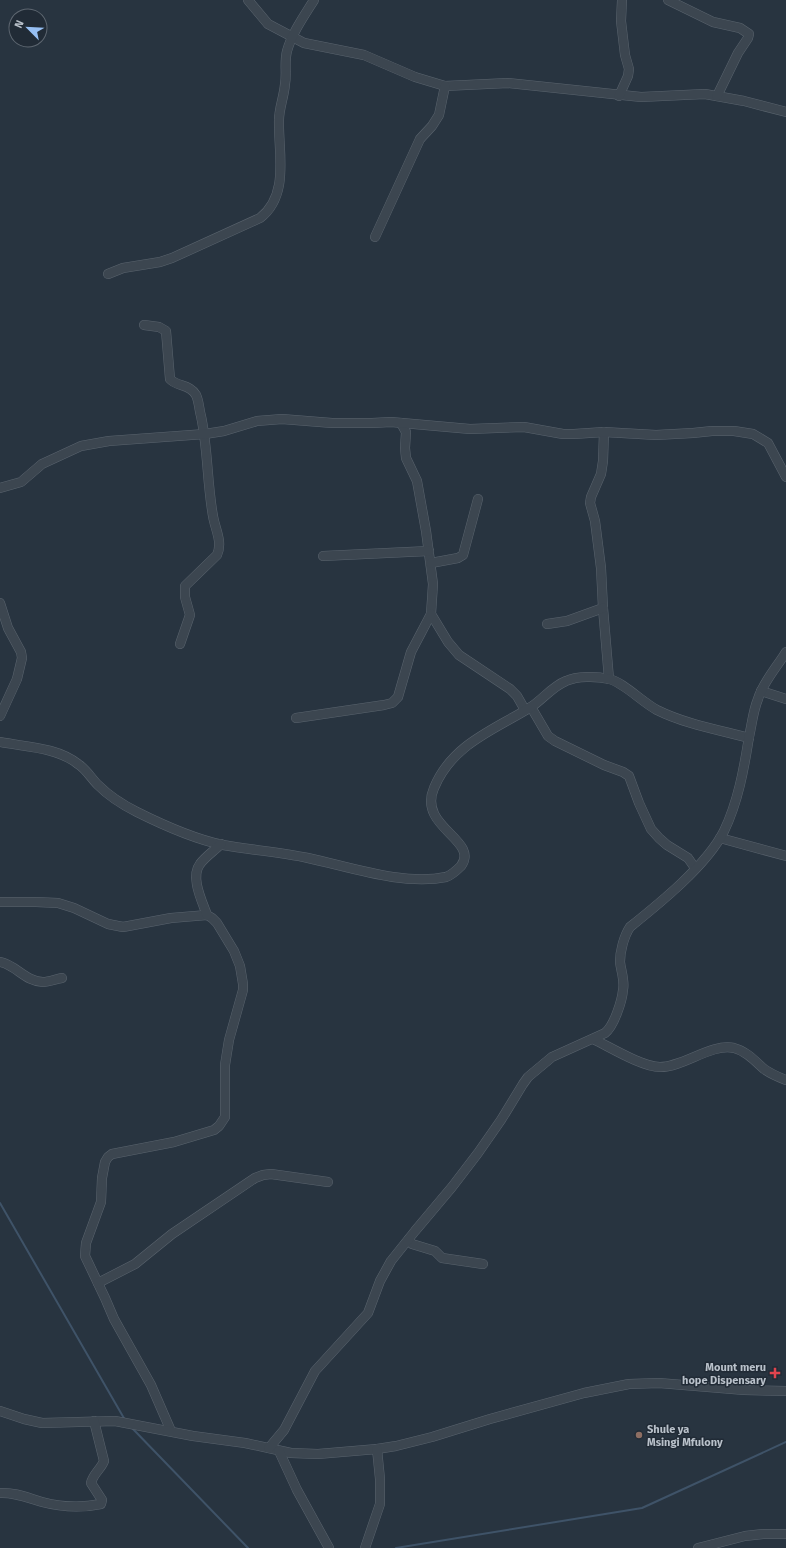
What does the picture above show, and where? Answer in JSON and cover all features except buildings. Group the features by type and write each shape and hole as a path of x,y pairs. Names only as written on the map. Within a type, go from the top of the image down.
{"street":[{"path":"248,0 268,24 292,38 312,46 364,55 414,77 445,86 472,86 508,83 566,88 619,96 640,97 691,94 717,96 786,112"},
{"path":"108,274 123,268 160,262 172,258 260,218 268,210 275,200 279,184 281,166 279,121 280,106 286,83 284,67 292,38 314,0"},
{"path":"619,96 628,76 629,69 625,55 621,21 622,0"},
{"path":"668,0 713,22 740,28 749,34 717,96"},
{"path":"375,237 420,140 439,115 445,86"},
{"path":"144,325 159,327 166,331 170,380 188,387 195,395 205,434 213,517 220,546 214,559 185,586 185,597 190,615 180,644"},
{"path":"0,488 20,482 42,464 80,446 109,441 205,434 224,431 257,421 282,419 332,423 401,423 470,429 524,427 563,434 604,432 656,435 722,431 753,434 772,447 786,477"},
{"path":"296,718 384,705 396,700 411,652 431,614 431,563 417,481 406,458 406,432 401,423"},
{"path":"604,432 604,460 601,474 590,503 595,521 601,568 609,679"},
{"path":"431,563 458,558 463,555 478,499"},
{"path":"323,556 429,551"},
{"path":"0,603 8,628 21,652 22,658 17,679 0,716"},
{"path":"547,624 567,621 603,608"},
{"path":"431,614 448,642 459,655 510,689 528,708 552,738 564,746 629,776 651,829 659,838 688,858 695,868"},
{"path":"269,1448 284,1430 315,1371 368,1313 382,1276 392,1261 478,1153 528,1077 552,1057 605,1033 610,1029 616,1016 623,990 621,955 627,931 630,926 666,896 695,868 720,838 734,805 757,701 761,691 786,652"},
{"path":"0,742 41,749 71,759 79,764 108,794 126,806 178,830 221,844 310,858 367,872 406,878 430,879 451,875 465,860 465,849 438,822 433,814 431,801 434,788 447,767 460,751 495,727 528,708 561,683 576,678 609,679 622,685 644,702 659,711 686,721 749,738"},
{"path":"761,691 786,700"},
{"path":"720,838 786,856"},
{"path":"207,916 196,879 196,872 202,862 221,844"},
{"path":"0,902 58,903 108,924 123,927 171,918 207,916 217,923 230,944 240,966 243,990 229,1040 225,1065 225,1117 219,1126 214,1130 174,1142 112,1154 108,1157 103,1168 101,1202 86,1243 85,1251 87,1262 114,1319 151,1385 171,1431"},
{"path":"0,962 10,965 31,979 44,982 62,978"},
{"path":"593,1038 641,1062 659,1067 671,1066 717,1050 735,1048 748,1055 772,1074 786,1080"},
{"path":"98,1283 135,1264 172,1234 263,1174 328,1182"},
{"path":"409,1239 412,1244 435,1251 442,1258 483,1264"},
{"path":"0,1411 24,1420 42,1423 60,1424 115,1421 269,1448 295,1454 318,1454 377,1449 422,1440 490,1418 584,1393 629,1384 659,1383 744,1390 786,1391"},
{"path":"0,1493 17,1494 42,1502 66,1506 101,1504 102,1500 91,1482 104,1461 94,1421"},
{"path":"365,1548 380,1504 380,1479 377,1449"},
{"path":"279,1451 297,1490 329,1548"},
{"path":"698,1548 744,1536 786,1534"}],"waterway":[{"path":"0,1203 125,1420"},
{"path":"132,1428 248,1548"},
{"path":"396,1548 642,1508 786,1442"}],"place":[{"name":"Mount meru hope Dispensary","path":"775,1373"},
{"name":"Shule ya Msingi Mfulony","path":"639,1435"}]}
